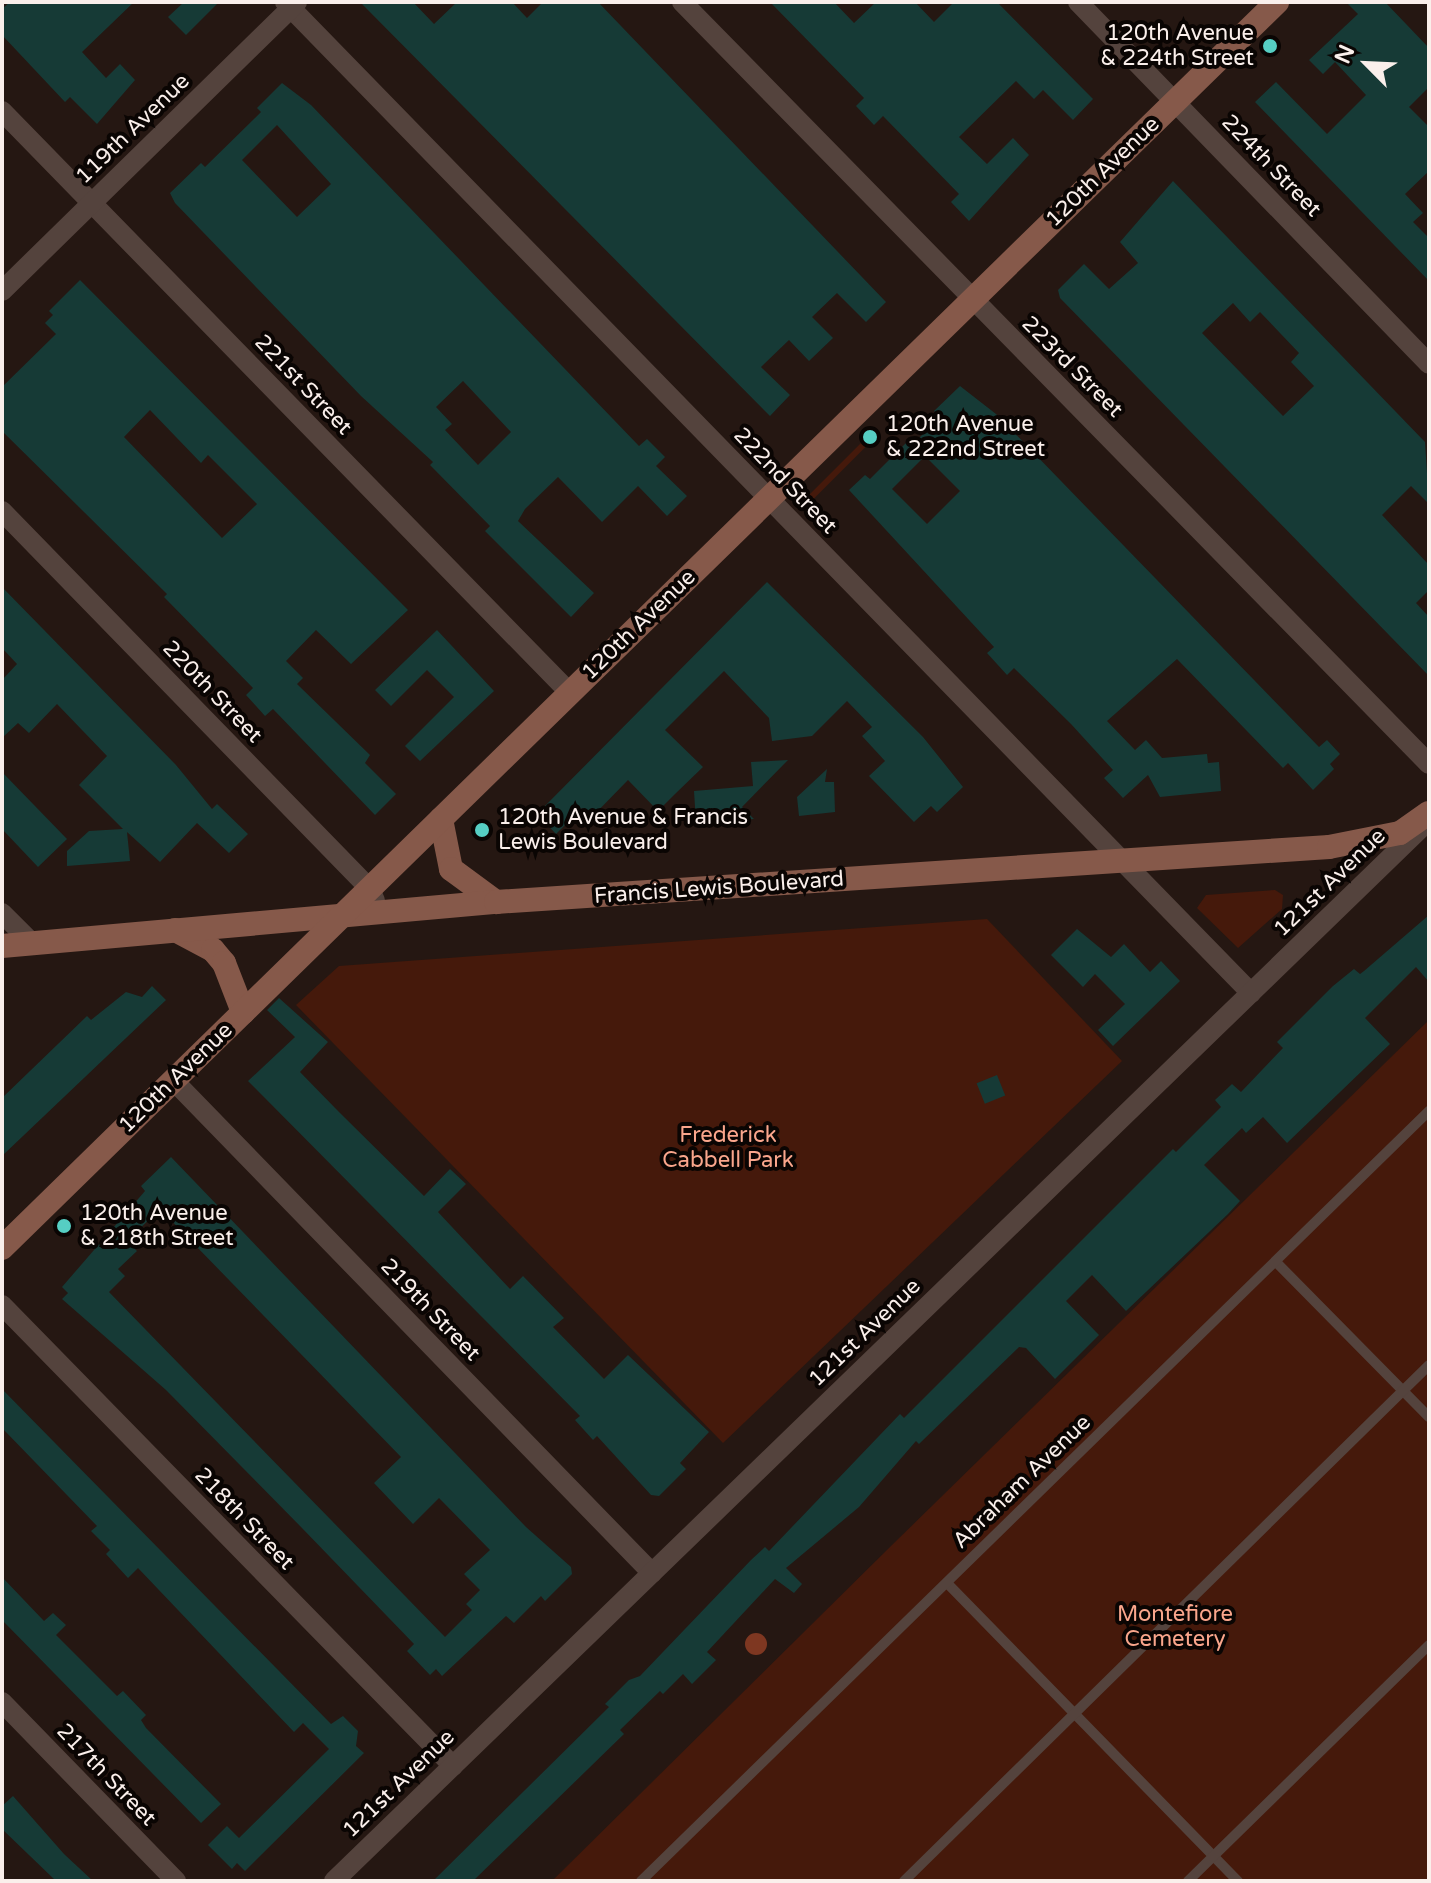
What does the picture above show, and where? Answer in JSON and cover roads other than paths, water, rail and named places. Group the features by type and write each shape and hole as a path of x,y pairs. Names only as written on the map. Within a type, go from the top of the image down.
{"street":[{"name":"223rd Street","path":"682,2 1429,764"},
{"name":"224th Street","path":"1078,2 1429,364"},
{"name":"120th Avenue","path":"2,1248 1277,2"},
{"name":"119th Avenue","path":"2,291 291,4"},
{"name":"222nd Street","path":"291,4 1121,863 1251,993"},
{"name":"221st Street","path":"2,111 570,693"},
{"name":"220th Street","path":"2,511 370,889 379,912"},
{"name":"Francis Lewis Boulevard","path":"2,946 496,902 1121,863 1380,840 1429,813"},
{"path":"441,819 451,869 496,902"},
{"name":"121st Avenue","path":"334,1881 1429,821"},
{"path":"2,913 33,944"},
{"path":"175,930 213,950 224,963 243,1012"},
{"name":"219th Street","path":"174,1081 652,1573"},
{"name":"218th Street","path":"2,1305 453,1766"},
{"name":"217th Street","path":"2,1702 176,1881"}],"lane":[{"name":"Abraham Avenue","path":"641,1881 1429,1111"},
{"path":"1276,1262 1429,1417"},
{"path":"904,1881 1429,1365"},
{"path":"947,1583 1238,1881"},
{"path":"1188,1881 1429,1645"}],"place":[{"name":"120th Avenue & 224th Street","path":"1270,46"},
{"name":"120th Avenue & 222nd Street","path":"870,437"},
{"name":"120th Avenue & Francis Lewis Boulevard","path":"482,830"},
{"name":"120th Avenue & 218th Street","path":"64,1226"}],"park label":[{"name":"Frederick Cabbell Park","path":"728,1148"},
{"name":"Montefiore Cemetery","path":"1175,1626"}]}
